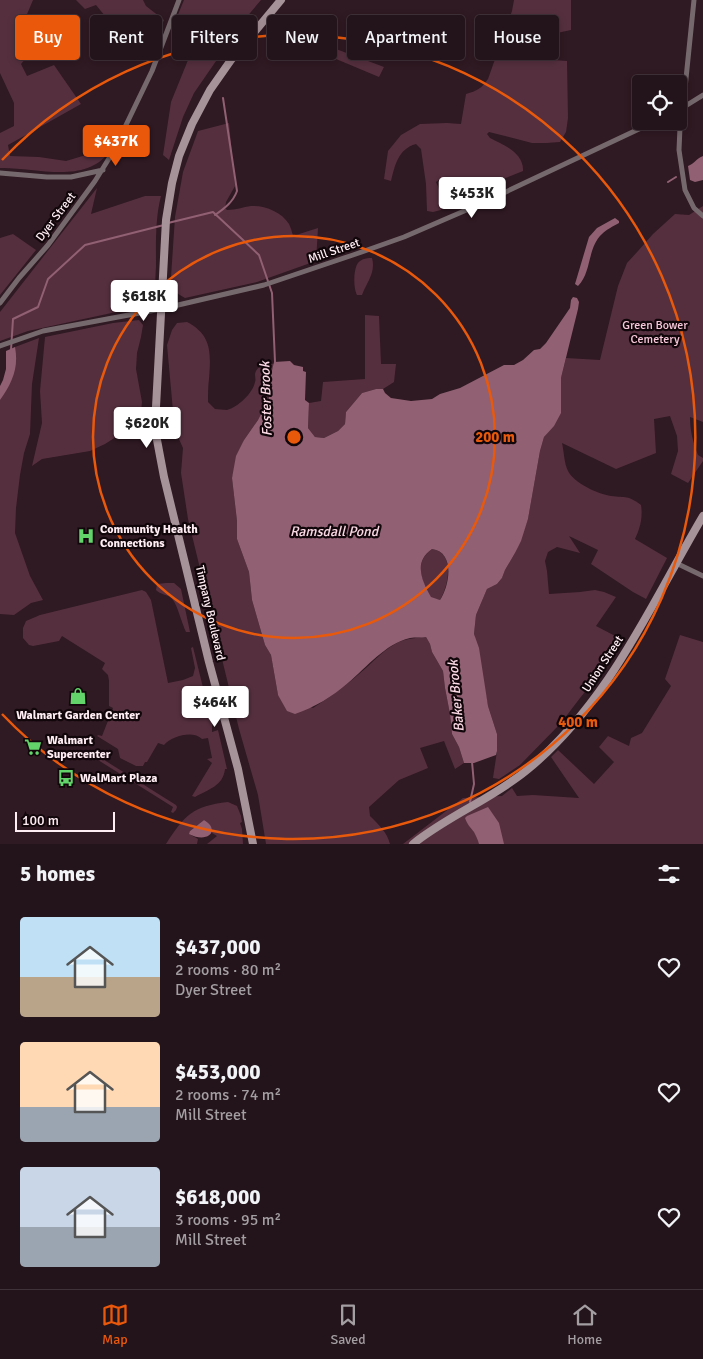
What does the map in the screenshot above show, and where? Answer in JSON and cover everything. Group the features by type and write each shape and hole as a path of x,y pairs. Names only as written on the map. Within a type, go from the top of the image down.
{"main road":[{"name":"Timpany Boulevard","path":"253,844 238,769 164,477 157,440 156,407 166,224 170,193 177,165 185,140 200,106 226,67 281,0"},
{"name":"Union Street","path":"413,844 428,832 484,800 522,774 576,722 616,668 703,516"}],"street":[{"name":"Dyer Street","path":"0,303 48,245 103,170 152,71 179,0"},
{"path":"685,75 694,0"},
{"path":"687,105 703,95"},
{"name":"Mill Street","path":"1,345 43,331 160,309 274,282 404,237 478,205 637,130"},
{"path":"680,130 679,150 683,180 690,201 694,208 703,216"},
{"path":"0,173 71,177 103,170"},
{"path":"676,563 703,576"}],"green space":[{"path":"0,0 33,0 27,15 15,15 15,60 24,60 21,64 27,76 54,65 81,104 8,145 10,156 39,157 66,161 86,155 94,150 110,126 116,127 116,137 109,152 99,162 87,168 73,171 59,172 0,168 0,133 14,126 14,103 0,73"},
{"path":"76,0 143,0 146,6 158,15 104,15 96,5 85,9"},
{"path":"184,0 261,0 248,15 178,15"},
{"path":"514,0 571,0 571,30 559,33 559,15 511,15"},
{"path":"337,49 347,53 347,60 365,60 384,67 379,77 337,59"},
{"path":"188,60 217,60 194,93 183,117 169,160 163,155 171,102"},
{"path":"495,60 567,61 568,118 566,132 560,142 532,143 489,132 487,134 490,138 517,154 523,171 475,190 456,179 441,179 436,182 442,199 441,210 427,211 426,184 421,149 416,144 410,146 401,154 391,181 384,179 388,151 401,135 420,124 461,124 466,94 479,89 488,79"},
{"path":"229,123 235,186 226,202 225,208 230,210 256,206 272,210 286,220 293,236 318,228 316,261 257,282 185,298 175,290 171,277 175,217 183,172 198,131"},
{"path":"97,188 91,214 145,196 161,196 157,223 155,285 152,303 28,331 0,341 0,312"},
{"name":"Green Bower Cemetery","path":"703,206 703,422 690,417 693,441 698,455 703,458 703,461 688,483 671,474 678,451 677,436 670,416 654,419 656,453 616,469 562,443 568,471 575,480 600,493 630,498 641,505 641,523 635,539 667,558 646,599 591,564 598,550 569,536 580,553 557,547 548,552 545,561 549,594 595,590 616,597 596,626 621,639 602,671 561,723 520,765 499,779 493,778 497,751 497,734 488,706 474,634 476,615 487,589 497,584 502,578 515,553 528,519 540,451 561,395 561,378 566,358 600,360 618,286 627,263 653,234 675,214 689,215"},
{"path":"13,234 36,250 0,295 0,238"},
{"path":"372,258 373,268 370,277 362,295 357,295 354,282 356,267 362,260"},
{"path":"365,315 379,316 381,364 396,364 394,382 383,389 362,393 346,412 345,424 338,431 324,438 315,437 308,428 309,403 321,401 323,382 365,379"},
{"path":"139,320 143,325 137,353 136,369 142,402 139,432 116,437 90,451 42,459 32,466 42,423 40,391 45,337 113,323"},
{"path":"187,322 201,333 208,346 210,361 208,402 215,409 227,410 240,403 254,386 255,374 258,368 265,364 274,364 269,383 269,398 258,420 244,440 232,478 237,539 249,572 252,600 265,645 271,655 278,695 313,708 347,684 390,647 412,638 426,637 443,671 452,734 464,763 455,769 444,741 420,748 428,768 399,780 369,807 370,816 385,832 390,844 266,844 258,795 239,729 188,519 181,473 183,448 178,437 173,411 167,345 172,330 177,323"},
{"path":"39,338 32,384 30,434 20,475 15,533 30,576 43,600 31,603 14,615 0,614 0,388 5,383 15,347"},
{"path":"432,549 439,551 447,562 446,586 440,600 431,598 422,579 421,566 423,560"},
{"path":"174,583 181,589 190,632 186,632 173,600 156,590 157,584"},
{"path":"142,590 146,592 151,600 168,683 193,676 195,668 191,648 193,647 212,724 212,732 218,730 227,769 225,769 224,775 218,783 195,797 192,796 212,763 207,759 212,758 208,738 202,739 198,736 183,735 172,739 164,745 158,743 143,766 136,766 120,758 118,749 97,736 102,736 113,708 109,706 108,675 102,669 105,663 62,636 59,641 33,646 29,645 23,638 23,628 26,621 40,615"},
{"path":"680,635 703,642 703,844 403,844 463,798 502,796 512,788 517,796 533,795 579,798 551,757 558,750 594,784 614,762 599,747 608,736 629,746 631,738 642,733 671,686 665,679"},
{"path":"89,753 93,753 176,805 176,810 173,813 171,812 173,807 90,755 87,759 86,756"},
{"path":"228,802 237,806 241,816 243,844 207,844 217,836 212,833 210,825 204,820 190,831 191,835 198,839 197,844 166,844 184,819 198,809"}],"water":[{"path":"703,156 703,180 695,182 690,180 688,166"},
{"path":"615,218 619,223 602,234 597,240 586,274 578,286 575,284 589,237 597,228"},
{"name":"Ramsdall Pond","path":"573,297 577,298 579,302 561,378 561,413 554,426 544,437 528,519 521,541 502,578 497,584 487,589 476,615 474,634 479,648 488,706 497,734 496,755 474,763 464,763 452,734 443,671 426,637 410,638 392,645 329,697 295,714 287,711 278,695 271,655 265,645 252,600 249,572 237,539 232,478 236,456 269,398 269,383 274,362 290,361 294,365 303,367 303,371 306,372 305,400 309,403 308,428 315,437 324,438 338,431 345,424 346,412 362,393 383,389 391,398 411,401 432,399 440,394 460,388 504,365 514,365 523,360 534,350 540,349 546,343 570,308","holes":["432,549 439,551 447,562 448,570 446,586 440,600 431,597 421,572 421,566 426,554"]},
{"path":"15,347 15,369 8,388 0,400 0,386 6,369 6,351"},
{"path":"488,807 499,823 504,844 479,844 465,818"},
{"path":"204,820 212,828 207,837 196,837 189,834 190,831"}],"waterway":[{"path":"215,215 228,204 237,191 223,98"},
{"name":"Foster Brook","path":"668,182 676,177"},
{"name":"Foster Brook","path":"168,223 213,212 259,255 272,293 275,362"},
{"name":"Foster Brook","path":"11,350 13,319 38,307 48,279 85,245 164,225"},
{"name":"Baker Brook","path":"470,802 474,784 472,762"}],"place":[{"name":"Community Health Connections","path":"86,536"},
{"name":"Walmart Garden Center","path":"78,696"},
{"name":"Walmart Supercenter","path":"33,747"},
{"name":"WalMart Plaza","path":"66,778"}]}
